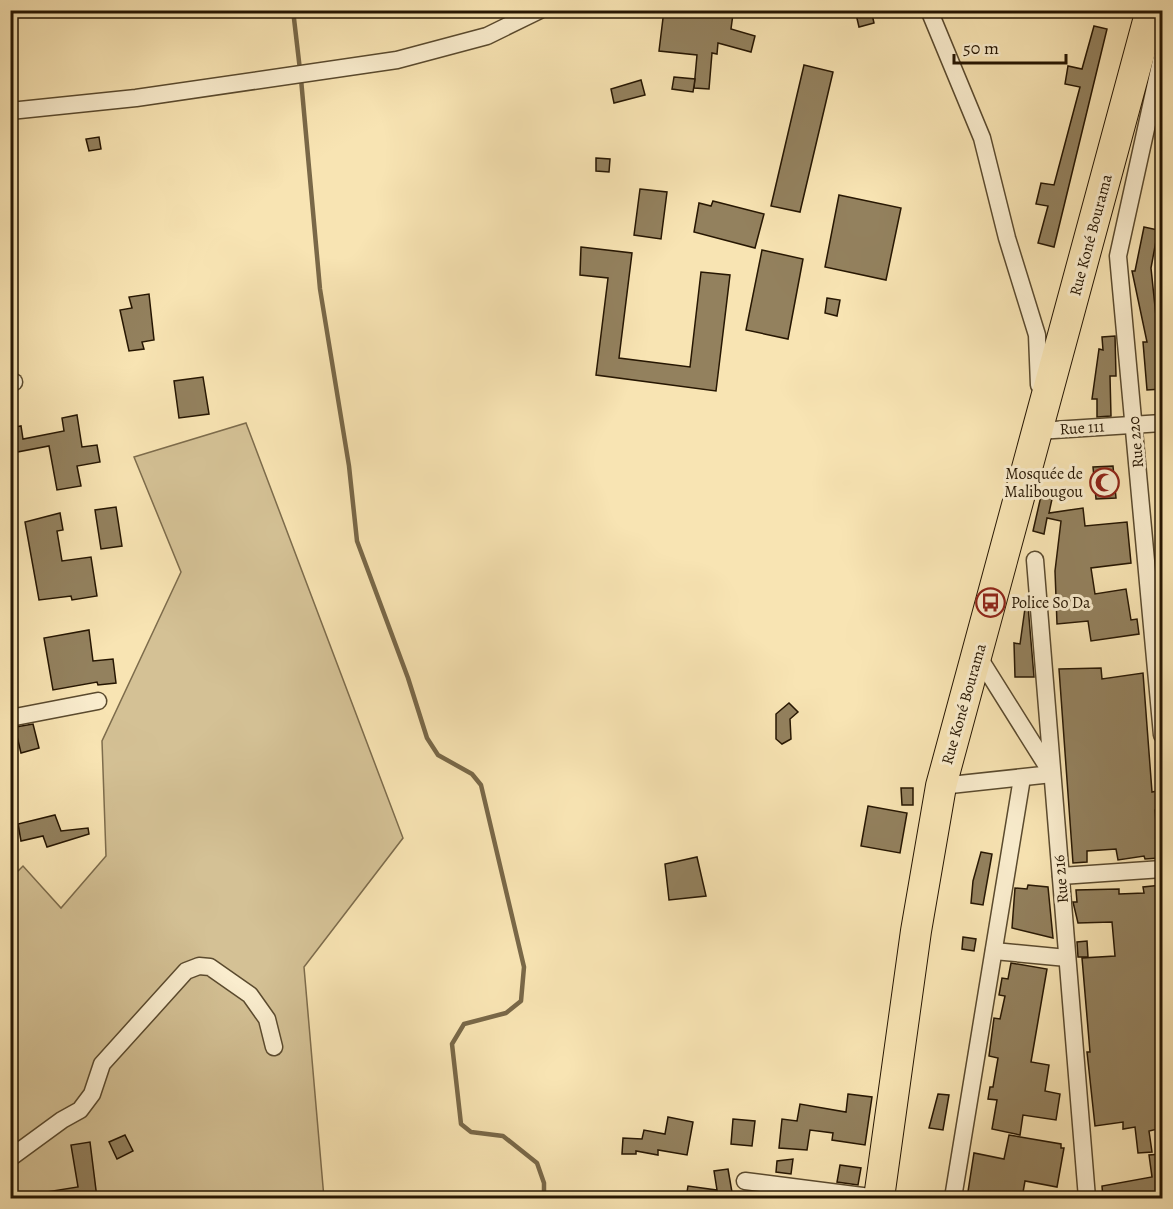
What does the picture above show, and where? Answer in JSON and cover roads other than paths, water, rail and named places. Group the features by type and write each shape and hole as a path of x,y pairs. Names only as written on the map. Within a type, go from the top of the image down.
{"highway":[{"name":"Rue Koné Bourama","path":"879,1198 916,931 941,786 1151,10"}],"street":[{"path":"10,111 136,98 397,60 487,36 540,10"},
{"path":"929,10 982,138 1019,280 1033,318 1040,360 1038,431"},
{"name":"Rue 220","path":"1162,56 1118,256 1162,735"},
{"name":"Rue 111","path":"1038,431 1162,423"},
{"name":"Rue 216","path":"1035,560 1087,1198"},
{"path":"941,786 1052,774 978,656"},
{"path":"10,718 98,701"},
{"path":"953,1198 1022,778"},
{"path":"1061,876 1162,869"},
{"path":"994,951 1067,958"},
{"path":"10,1158 62,1120 80,1110 92,1094 102,1064 186,971 200,966 210,967 250,995 267,1019 274,1047"},
{"path":"745,1180 879,1198"}],"waterway":[{"path":"293,10 300,70"},
{"path":"301,79 320,289 349,466 357,541 408,678 427,738 438,755 472,774 481,785 524,967 521,1001 506,1013 464,1024 452,1044 461,1124 471,1132 503,1136 537,1163 544,1183 544,1198"}],"place":[{"name":"Mosquée de Malibougou","path":"1104,483"},
{"name":"Police So Da","path":"990,603"}]}
